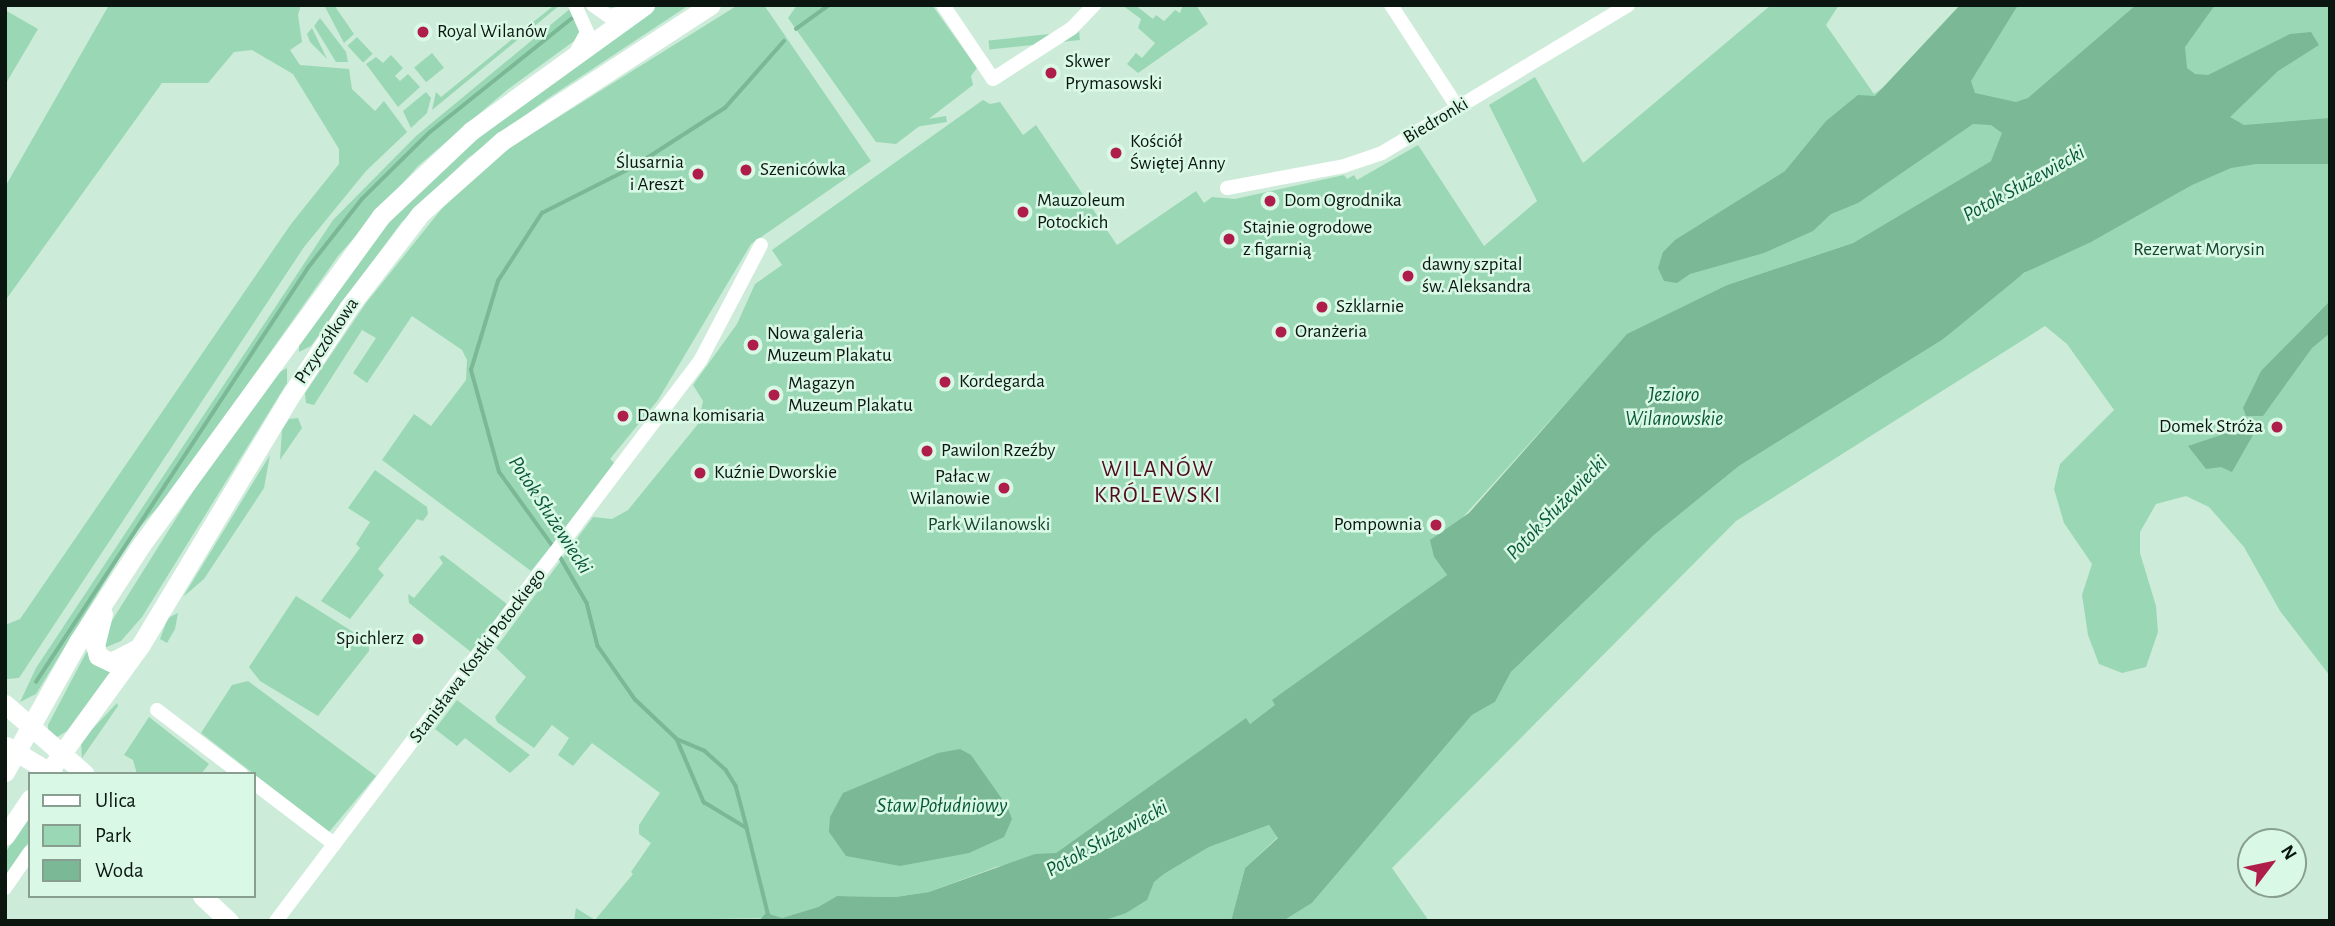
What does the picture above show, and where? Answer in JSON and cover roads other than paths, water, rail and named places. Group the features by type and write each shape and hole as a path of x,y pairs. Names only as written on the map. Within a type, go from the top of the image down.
{"main road":[{"name":"Przyczółkowa","path":"5,772 11,750 32,725 108,596 320,295 381,216 471,131 645,5"},
{"name":"Przyczółkowa","path":"51,772 140,646 287,401 348,308 420,214 502,141 711,5"},
{"path":"108,596 95,645 98,656 111,662 140,646"},
{"path":"5,704 83,772"},
{"path":"11,750 48,772"},
{"path":"5,836 28,802"},
{"path":"204,898 229,921"}],"street":[{"path":"573,56 587,32 575,5"},
{"path":"593,5 609,16 645,5"},
{"path":"943,5 993,79 1072,28 1094,5"},
{"name":"Biedronki","path":"1227,188 1373,157 1628,5"},
{"path":"1393,6 1458,108"},
{"name":"Stanisława Kostki Potockiego","path":"276,921 551,562 699,361 761,245"},
{"path":"157,710 238,772"},
{"path":"256,785 334,845"},
{"path":"5,888 28,855"}],"water":[{"name":"Jezioro Wilanowskie","path":"1960,5 2018,5 1971,81 1975,93 2016,102 2028,98 2136,5 2215,5 2185,47 2187,68 2195,74 2208,75 2290,34 2311,32 2319,45 2278,71 2230,117 2244,125 2330,118 2330,164 2256,164 2231,168 2192,185 2091,242 2024,273 1942,340 1739,466 1654,535 1511,672 1495,702 1472,715 1312,903 1283,921 1231,921 1245,868 1278,838 1269,825 1209,847 1154,882 1147,900 1126,913 1102,921 759,921 766,913 782,918 818,907 837,896 895,897 929,892 1035,854 1056,853 1246,718 1250,724 1275,705 1272,700 1447,575 1434,557 1430,540 1469,513 1627,334 1727,285 1853,243 1991,161 2002,133 1991,125 1973,124 1858,203 1831,214 1813,231 1764,253 1690,274 1677,283 1664,281 1658,268 1663,252 1675,240 1785,171 1826,121 1858,95 1875,96"},
{"path":"2330,301 2330,333 2312,348 2263,416 2246,416 2243,408 2261,371"},
{"path":"2227,433 2253,435 2232,472 2221,467 2206,469 2188,446"},
{"name":"Staw Południowy","path":"960,749 971,755 1007,806 1012,819 1004,837 969,853 900,866 846,856 829,832 830,817 843,793 938,753"}],"waterway":[{"name":"Potok Służewiecki","path":"796,29 829,5"},
{"path":"36,682 307,269 362,199 430,132 571,19"},
{"name":"Potok Służewiecki","path":"553,547 499,472 471,370 498,281 542,213 633,167 725,108 784,41"},
{"name":"Potok Służewiecki","path":"558,553 587,603 598,646 635,699 677,739 704,802 747,828 770,921"},
{"path":"677,739 705,751 726,770 736,786 747,827"}],"place":[{"name":"Royal Wilanów","path":"423,32"},
{"name":"Skwer Prymasowski","path":"1051,73"},
{"name":"Kościół Świętej Anny","path":"1116,153"},
{"name":"Szenicówka","path":"746,170"},
{"name":"Ślusarnia i Areszt","path":"698,174"},
{"name":"Dom Ogrodnika","path":"1270,201"},
{"name":"Mauzoleum Potockich","path":"1023,212"},
{"name":"Stajnie ogrodowe z figarnią","path":"1229,239"},
{"name":"dawny szpital św. Aleksandra","path":"1408,276"},
{"name":"Szklarnie","path":"1322,307"},
{"name":"Oranżeria","path":"1281,332"},
{"name":"Nowa galeria Muzeum Plakatu","path":"753,345"},
{"name":"Kordegarda","path":"945,382"},
{"name":"Magazyn Muzeum Plakatu","path":"774,395"},
{"name":"Dawna komisaria","path":"623,416"},
{"name":"Domek Stróża","path":"2277,427"},
{"name":"Pawilon Rzeźby","path":"927,451"},
{"name":"Kuźnie Dworskie","path":"700,473"},
{"name":"Pałac w Wilanowie","path":"1004,488"},
{"name":"Pompownia","path":"1436,525"},
{"name":"Spichlerz","path":"418,639"}],"district":[{"name":"WILANÓW KRÓLEWSKI","path":"1158,483"}],"park label":[{"name":"Rezerwat Morysin","path":"2199,250"},
{"name":"Park Wilanowski","path":"989,525"}]}
